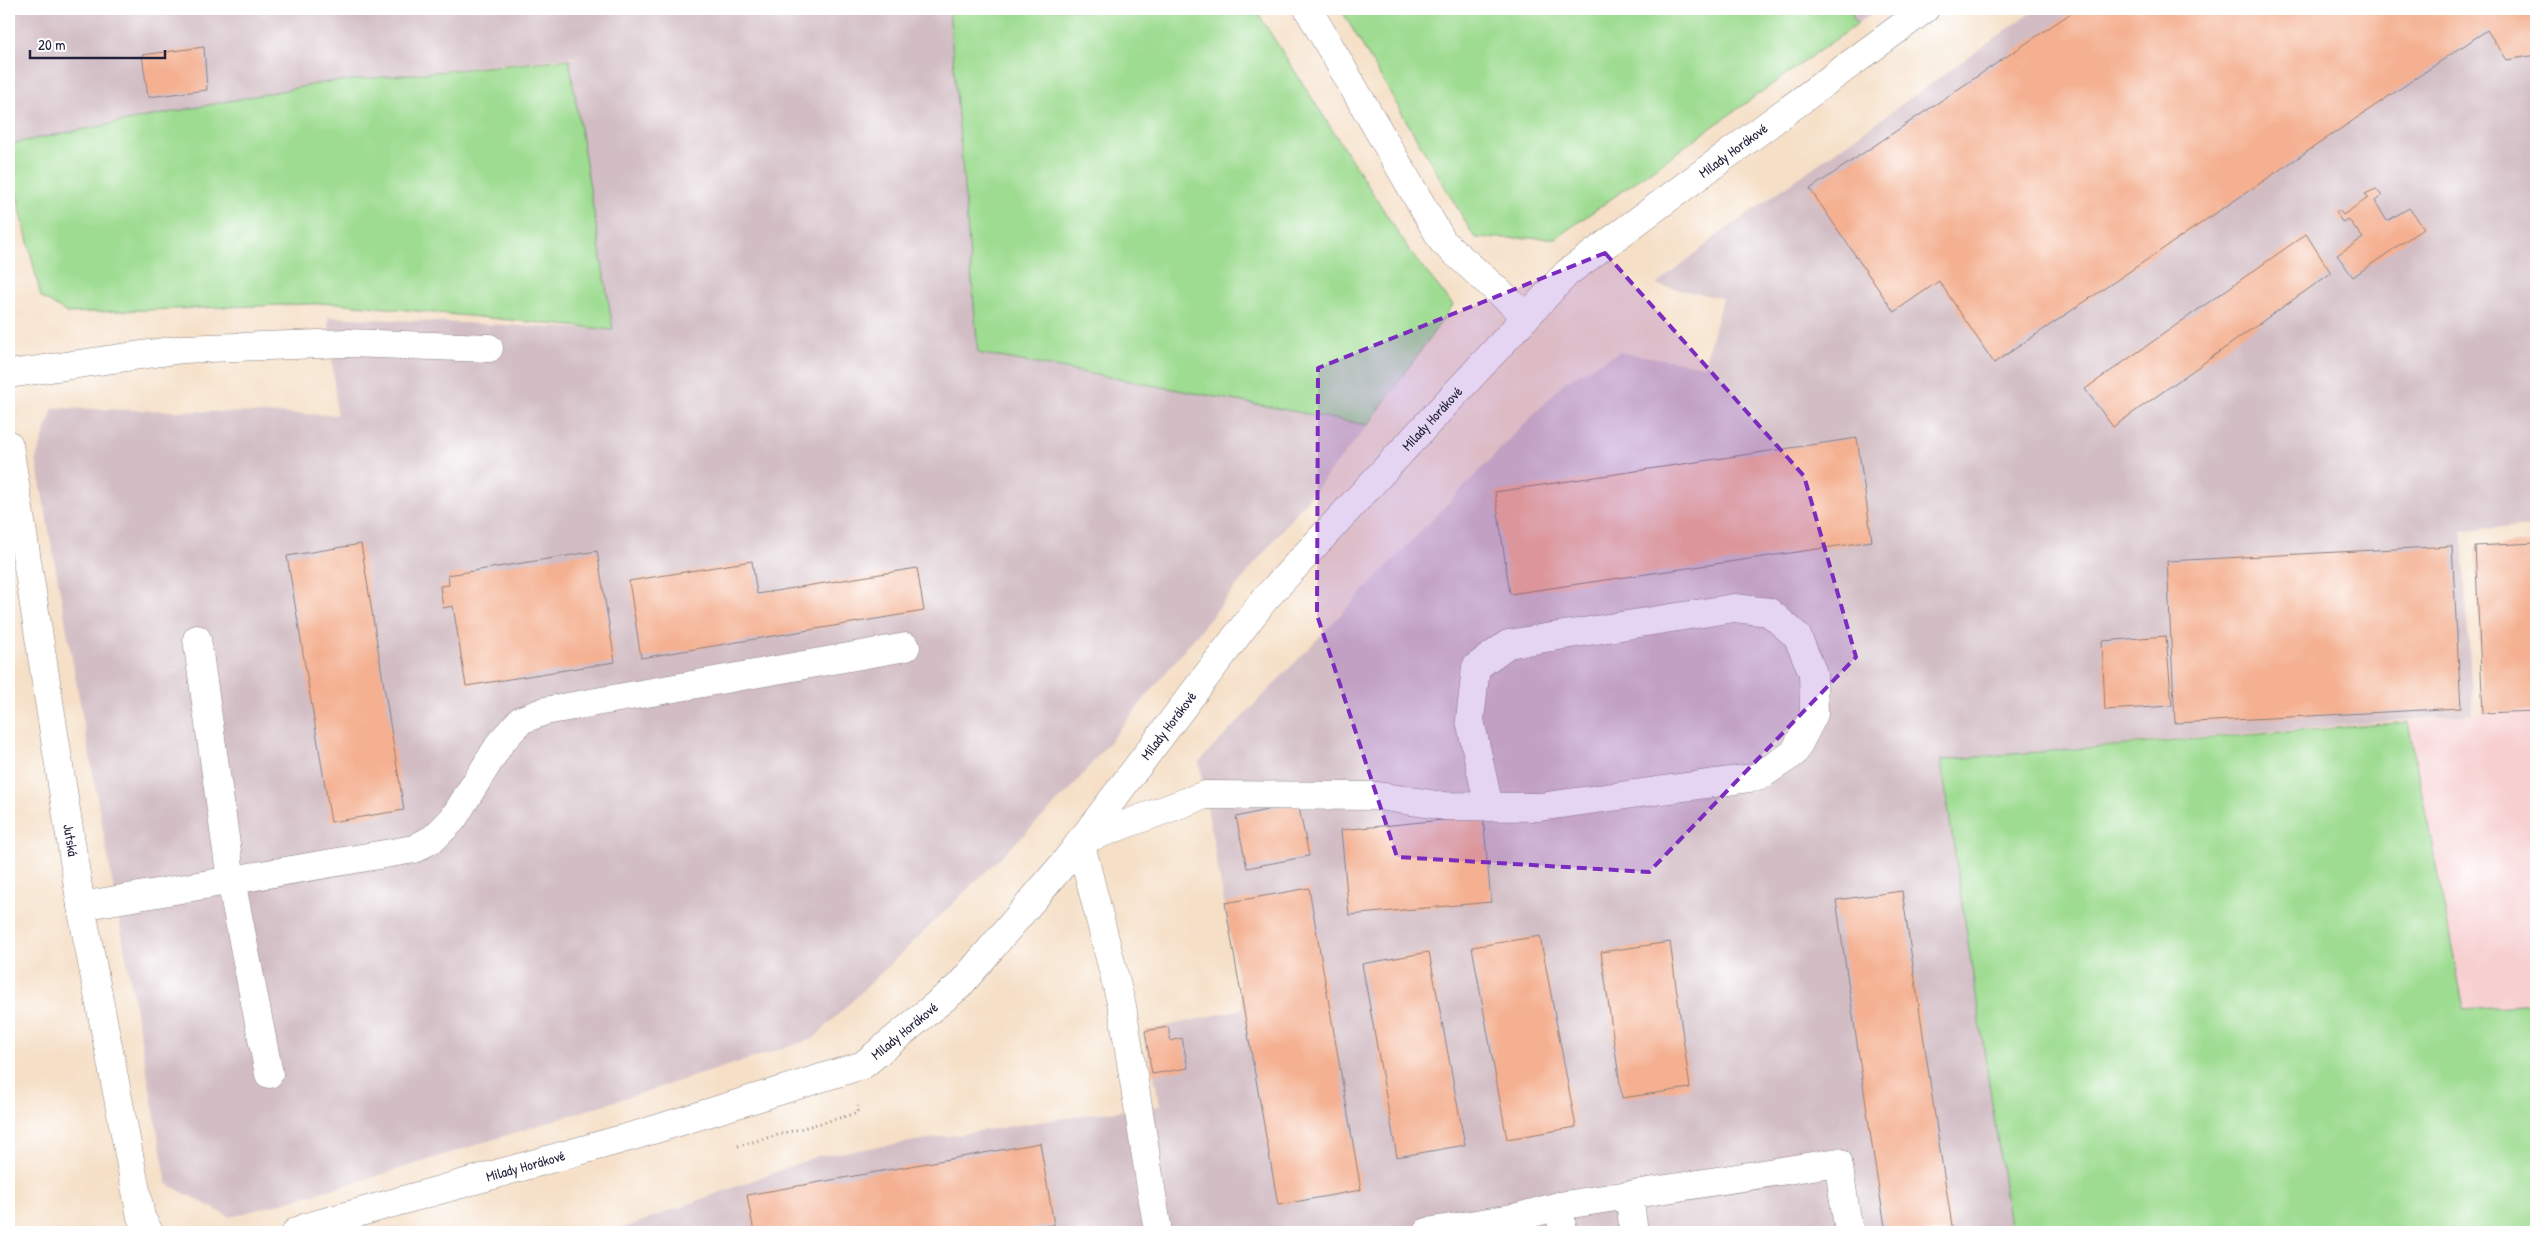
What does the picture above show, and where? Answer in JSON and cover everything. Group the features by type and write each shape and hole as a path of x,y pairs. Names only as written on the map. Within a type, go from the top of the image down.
{"street":[{"path":"1308,9 1443,242 1526,316"},
{"name":"Milady Horákové","path":"296,1232 307,1226 640,1134 863,1065 959,986 1080,841 1264,600 1567,273 1926,9"},
{"path":"9,374 183,350 347,343 489,348"},
{"name":"Jutská","path":"9,446 15,533 81,906 141,1217 149,1232"},
{"path":"1158,1232 1122,1006 1080,841 1204,795 1378,796 1444,806 1490,807 1539,807 1758,777 1794,753 1814,714 1813,672 1797,636 1769,612 1734,608 1508,644 1476,667 1470,720 1490,807"},
{"path":"198,639 231,880 269,1074"},
{"path":"81,906 414,849 434,838 453,819 501,742 521,720 545,711 906,647"},
{"path":"1427,1232 1518,1218 1561,1219 1629,1195 1838,1162 1849,1232"},
{"path":"1629,1195 1634,1232"}],"highlighted area":[{"path":"1605,253 1804,476 1856,657 1649,872 1397,857 1317,615 1318,368"}],"shaded area":[{"path":"9,9 949,9 978,353 1368,425 1070,790 813,1039 361,1181 230,1217 167,1184 36,459 53,408 337,415 328,317 613,330 569,59 583,56 321,83 9,144"},
{"path":"1849,9 1878,9 1857,24"},
{"path":"2036,9 2536,9 2536,526 2462,530 2473,714 1941,760 2011,1232 613,1232 818,1156 1092,1114 1160,1106 1145,1031 1243,1009 1199,762 1566,381 1619,352 1704,366 1722,298 1656,285 1718,235"},
{"path":"2536,711 2536,1004 2464,1010 2408,722 2473,714"}],"green space":[{"path":"949,9 1255,9 1411,253 1453,305 1368,425 978,353"},
{"path":"1341,9 1849,9 1857,24 1556,238 1475,238"},
{"path":"569,59 613,330 335,303 67,313 41,297 9,162 9,144 321,83"},
{"path":"2408,722 2464,1009 2536,1004 2536,1232 2011,1232 1941,760"}],"building":[{"path":"2077,9 2536,9 2536,55 2507,60 2487,30 1994,363 1939,281 1894,312 1810,189"},
{"path":"204,47 207,90 148,97 142,55"},
{"path":"2376,189 2382,196 2375,201 2387,221 2409,208 2424,228 2353,277 2337,255 2363,238 2348,219 2342,222 2336,212 2339,210 2343,215 2368,198 2365,194"},
{"path":"2306,234 2331,273 2113,427 2085,389"},
{"path":"1857,438 1872,541 1510,594 1495,492"},
{"path":"2536,543 2536,711 2483,713 2475,546"},
{"path":"361,544 404,810 331,822 287,556"},
{"path":"2452,546 2461,708 2175,723 2167,561"},
{"path":"597,551 615,662 466,686 453,606 443,608 440,586 449,585 448,575"},
{"path":"752,561 757,594 917,568 924,611 641,658 629,581"},
{"path":"2166,636 2172,706 2105,710 2102,641"},
{"path":"1298,803 1309,856 1247,868 1236,817"},
{"path":"1483,816 1491,902 1349,915 1341,830"},
{"path":"1309,888 1361,1190 1278,1205 1225,903"},
{"path":"1902,891 1953,1232 1886,1232 1874,1159 1836,900"},
{"path":"1540,936 1576,1127 1507,1139 1472,947"},
{"path":"1670,942 1690,1088 1622,1098 1601,952"},
{"path":"1429,952 1465,1145 1397,1157 1362,964"},
{"path":"1168,1027 1171,1041 1182,1038 1188,1068 1152,1074 1145,1031"},
{"path":"1040,1143 1054,1225 1014,1232 754,1232 747,1195"}]}
